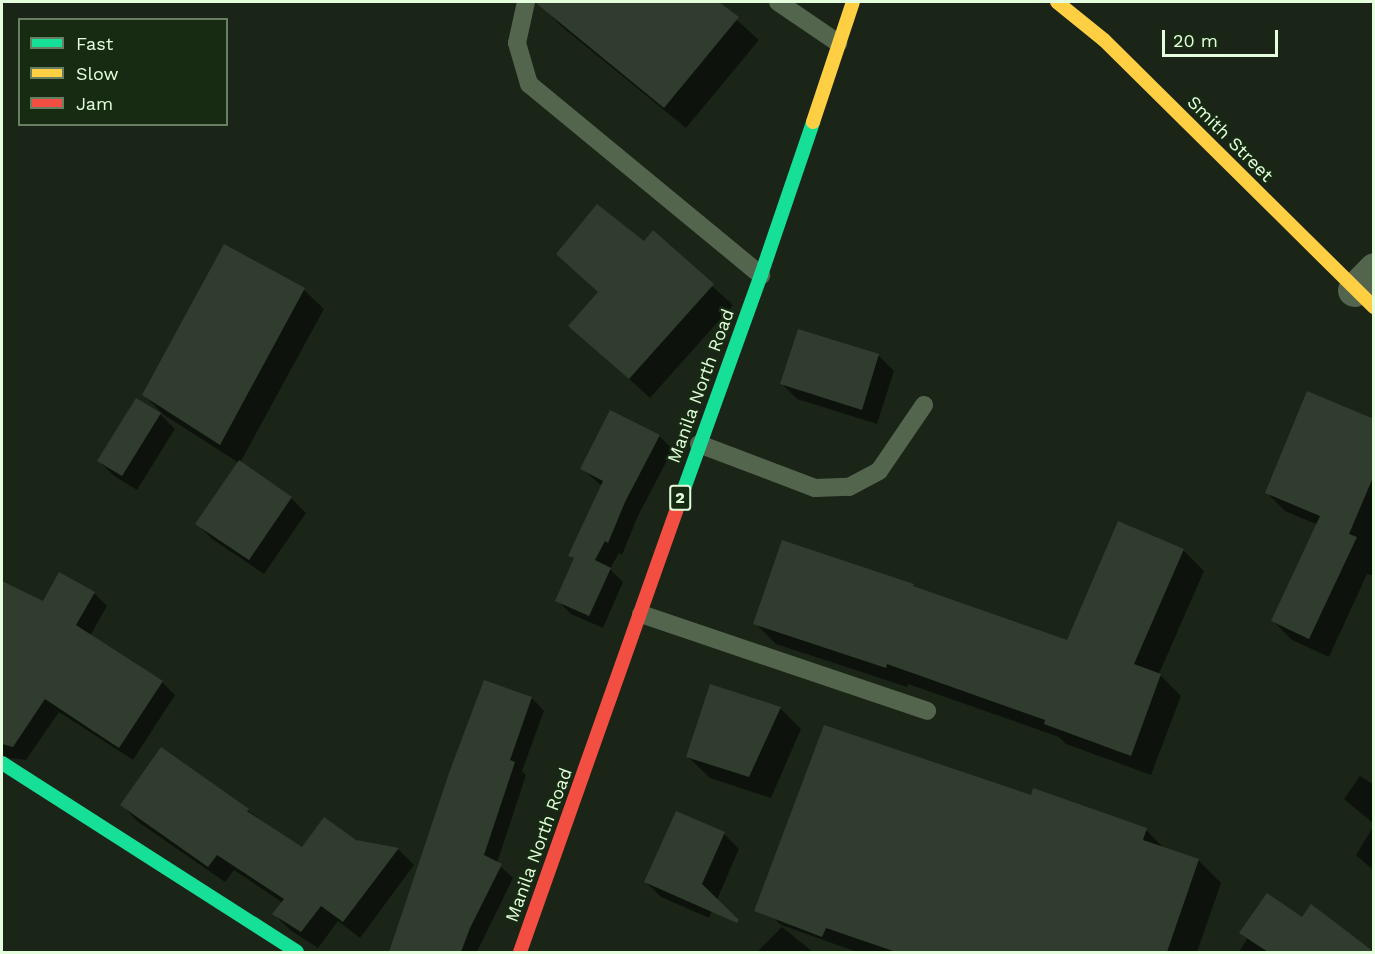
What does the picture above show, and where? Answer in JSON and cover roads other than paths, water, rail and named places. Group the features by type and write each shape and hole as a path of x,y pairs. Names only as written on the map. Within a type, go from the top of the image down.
{"main road":[{"name":"Manila North Road","path":"520,952 761,275 838,43 854,2"},
{"name":"Smith Street","path":"1057,2 1104,40 1367,289"},
{"path":"2,763 297,952"}],"lane":[{"path":"526,2 517,43 529,84 761,275"},
{"path":"778,2 838,43"},
{"path":"699,444 815,488 849,487 879,471 924,405"},
{"path":"641,614 927,711"}]}
